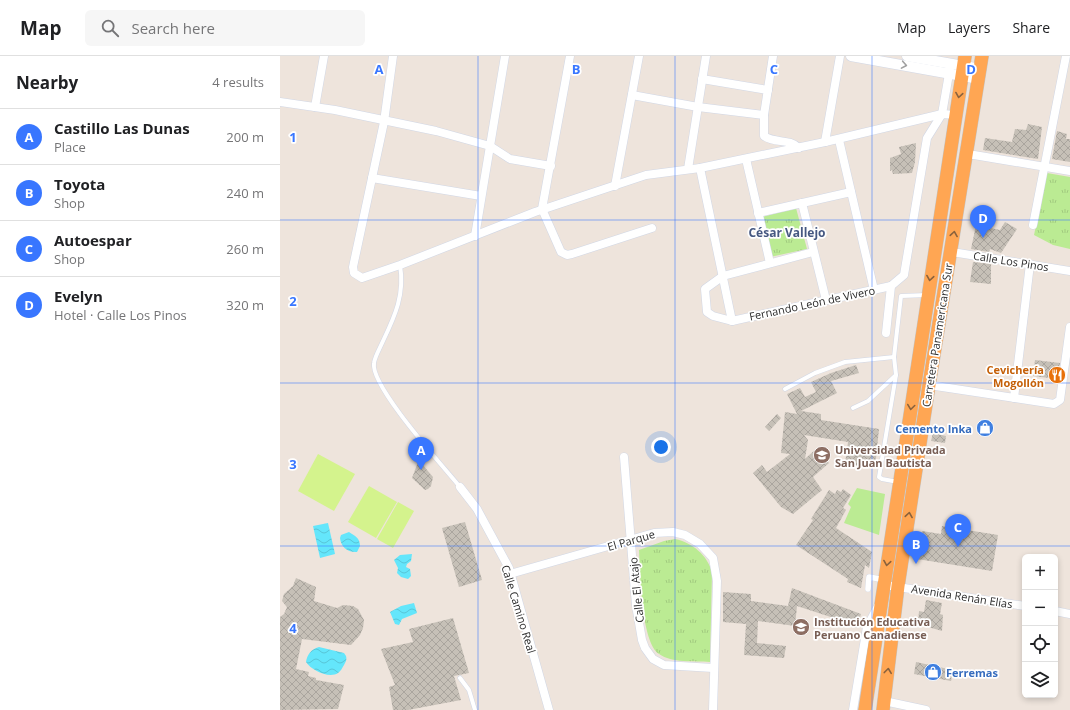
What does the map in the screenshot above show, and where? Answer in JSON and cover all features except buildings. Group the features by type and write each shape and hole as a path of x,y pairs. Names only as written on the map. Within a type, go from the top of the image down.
{"highway":[{"name":"Carretera Panamericana Sur","path":"865,710 956,115 958,66"},
{"name":"Carretera Panamericana Sur","path":"883,706 899,584 929,385 981,68"}],"street":[{"path":"315,107 324,56"},
{"path":"393,56 384,122 353,270 356,276 362,278 400,265 542,210 646,175 700,168 839,140 942,114 956,115"},
{"path":"475,236 505,56"},
{"path":"570,56 542,210 561,252 567,255 652,228"},
{"path":"615,186 639,56"},
{"path":"688,169 706,56"},
{"path":"773,56 764,115 764,136 768,139 789,142 799,148"},
{"path":"825,142 840,56"},
{"path":"851,56 981,68"},
{"path":"907,56 958,66"},
{"path":"1033,225 1066,56"},
{"path":"886,333 891,286 904,275 927,138 942,114 958,66"},
{"path":"702,79 768,90"},
{"path":"632,95 698,107 764,115"},
{"path":"280,102 315,107 384,122 436,131 490,146 510,158 550,166"},
{"path":"839,140 874,290"},
{"path":"968,154 1070,171"},
{"path":"746,159 770,263"},
{"path":"700,168 723,276 732,320 713,316 707,312 705,289 723,276 813,252"},
{"path":"372,178 481,196"},
{"path":"758,213 851,192"},
{"path":"802,203 826,300"},
{"name":"Calle Los Pinos","path":"952,252 1070,271"},
{"path":"1014,398 1030,264"},
{"name":"Fernando León de Vivero","path":"732,320 891,286"},
{"path":"929,385 1054,404 1058,403 1060,400 1070,327"},
{"name":"Calle El Atajo","path":"624,457 639,624 642,640 649,654 659,664 664,666 713,668"},
{"name":"Calle Camino Real","path":"460,487 477,509 510,574 549,710"},
{"name":"El Parque","path":"510,574 631,541 654,533 674,532 700,544 713,558 717,582 713,668 713,710"},
{"path":"868,589 869,577 884,588"},
{"path":"884,588 899,584"},
{"name":"Avenida Renán Elías","path":"899,584 1022,605"},
{"path":"853,710 867,627 884,588"},
{"path":"1058,612 1070,614"},
{"path":"883,706 926,710"}],"lane":[{"name":"Calle Camino Real","path":"400,265 399,303 375,360 375,372 381,387 397,410 460,487"},
{"path":"900,482 882,479 879,477 896,375 894,357 901,296 928,295"},
{"path":"785,389 815,373 845,362 894,357"},
{"path":"853,408 868,401 896,375"},
{"path":"460,678 465,682 469,690 475,710"}],"green space":[{"path":"1047,173 1070,177 1070,249 1053,245 1034,235"},
{"path":"796,208 807,249 770,257 762,217"},
{"path":"318,454 355,474 334,511 298,491"},
{"path":"369,486 397,502 376,538 348,522"},
{"path":"857,488 885,494 879,535 844,523 851,507 848,504"},
{"path":"398,502 414,511 393,548 377,539"},
{"path":"675,539 688,543 703,555 712,572 710,662 683,661 664,657 653,647 648,636 641,589 639,550 664,541"}],"water":[{"path":"328,523 335,554 320,558 313,526"},
{"path":"349,532 359,541 360,546 357,552 351,552 343,547 340,538 341,535"},
{"path":"412,554 411,561 406,567 410,569 411,576 408,579 401,577 397,573 398,568 394,560 400,555"},
{"path":"414,603 417,613 402,619 399,625 395,624 390,612 401,606"},
{"path":"319,647 344,653 346,660 338,673 330,675 320,673 308,665 306,662 307,657 314,649"}],"place":[{"name":"Evelyn","path":"983,238"},
{"name":"Cevichería Mogollón","path":"1057,375"},
{"name":"Cemento Inka","path":"985,428"},
{"name":"Universidad Privada San Juan Bautista","path":"822,455"},
{"name":"Castillo Las Dunas","path":"421,470"},
{"name":"Autoespar","path":"958,547"},
{"name":"Toyota","path":"916,564"},
{"name":"Institución Educativa Peruano Canadiense","path":"801,627"},
{"name":"Ferremas","path":"933,672"}],"district":[{"name":"César Vallejo","path":"787,232"}]}
